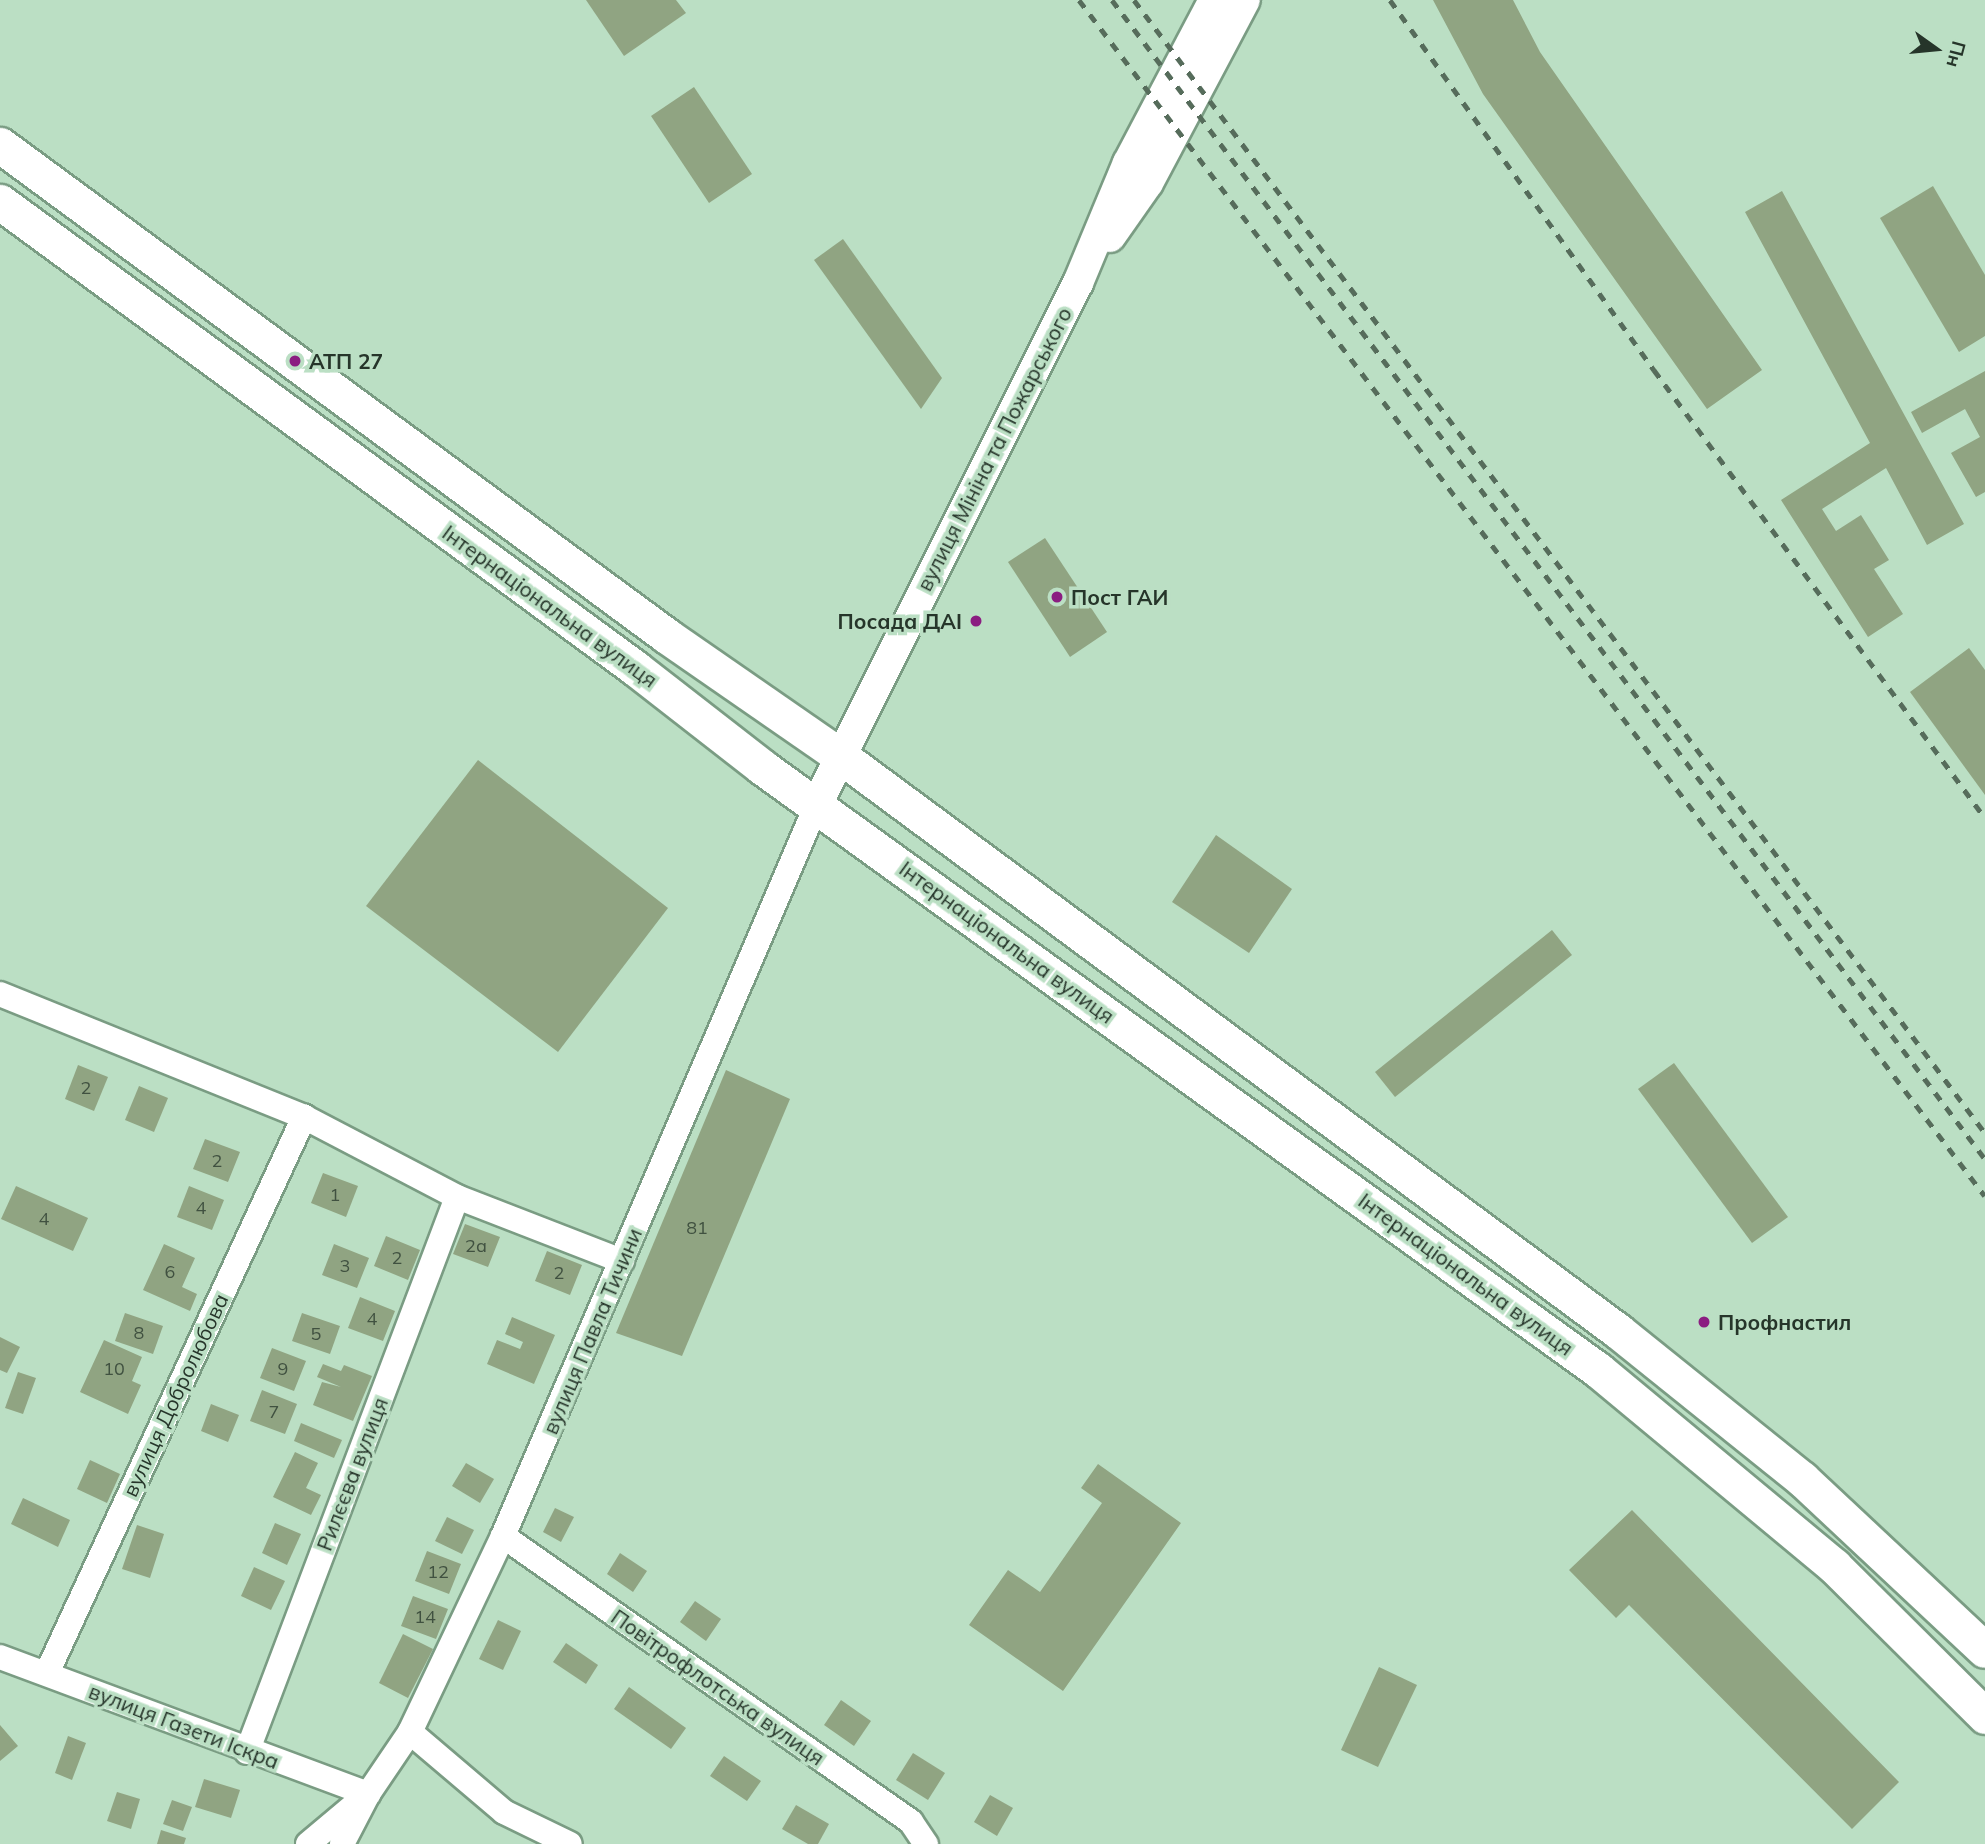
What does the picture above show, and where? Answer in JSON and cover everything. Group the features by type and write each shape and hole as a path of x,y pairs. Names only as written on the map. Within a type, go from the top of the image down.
{"main road":[{"name":"Інтернаціональна вулиця","path":"0,145 678,644 844,758 1618,1331 1854,1524 1985,1650"},
{"name":"Інтернаціональна вулиця","path":"0,202 817,804 1598,1370 1834,1566 1985,1716"}],"street":[{"name":"вулиця Мініна та Пожарського","path":"817,804 844,758 992,447 1078,283 1128,163 1214,0"},
{"name":"вулиця Мініна та Пожарського","path":"1078,283 1148,183 1245,0"},
{"name":"вулиця Павла Тичини","path":"342,1844 368,1794 410,1732 503,1536 817,804"},
{"path":"0,994 303,1117 457,1197 622,1261"},
{"name":"вулиця Добролюбова","path":"47,1673 303,1117"},
{"name":"Рилєєва вулиця","path":"247,1752 457,1197"},
{"name":"Повітрофлотська вулиця","path":"503,1536 911,1822 926,1844"},
{"name":"вулиця Газети Іскра","path":"6,1665 47,1673 247,1752 368,1794"},
{"path":"410,1732 504,1812 570,1844"},
{"path":"308,1844 368,1794"}],"building":[{"path":"586,0 676,0 686,13 624,56"},
{"path":"1433,0 1513,0 1540,52 1762,370 1707,409 1483,94"},
{"path":"694,87 752,174 709,203 651,116"},
{"path":"1933,186 1985,275 1985,336 1959,352 1880,218"},
{"path":"1782,191 1964,524 1927,545 1886,468 1822,509 1836,531 1861,515 1889,560 1874,569 1903,614 1868,637 1781,500 1870,443 1745,212"},
{"path":"843,239 942,378 921,409 814,260"},
{"path":"1985,371 1985,492 1976,497 1951,453 1980,437 1965,409 1922,433 1911,412"},
{"name":"Пост ГАИ","path":"1045,538 1107,632 1070,657 1008,562"},
{"path":"1969,648 1985,670 1985,795 1910,692"},
{"path":"478,760 668,908 558,1052 366,906"},
{"path":"1216,835 1292,889 1249,953 1172,902"},
{"path":"1552,930 1572,955 1395,1097 1375,1072"},
{"path":"1674,1063 1788,1217 1752,1243 1638,1089"},
{"path":"78,1065 108,1077 94,1111 65,1099"},
{"path":"726,1070 790,1099 682,1356 616,1333"},
{"path":"139,1086 168,1098 154,1132 125,1120"},
{"path":"205,1139 240,1152 228,1182 193,1169"},
{"path":"323,1173 358,1186 346,1217 311,1203"},
{"path":"16,1186 88,1218 73,1251 1,1219"},
{"path":"189,1186 224,1200 212,1230 177,1217"},
{"path":"465,1224 500,1237 488,1267 453,1254"},
{"path":"386,1236 420,1250 408,1280 374,1266"},
{"path":"164,1244 195,1258 182,1287 197,1294 190,1311 143,1290"},
{"path":"334,1244 369,1258 357,1288 322,1275"},
{"path":"547,1251 582,1265 570,1295 535,1281"},
{"path":"360,1297 395,1311 383,1341 348,1328"},
{"path":"125,1313 163,1326 153,1354 115,1341"},
{"path":"302,1313 340,1326 330,1354 292,1341"},
{"path":"512,1317 555,1335 534,1384 487,1364 497,1340 520,1349 523,1342 505,1334"},
{"path":"0,1337 20,1347 7,1373 0,1370"},
{"path":"104,1340 142,1357 132,1381 141,1385 128,1414 80,1392"},
{"path":"272,1348 306,1361 294,1391 260,1378"},
{"path":"323,1364 341,1371 344,1365 372,1376 353,1421 313,1405 322,1382 341,1387 317,1377"},
{"path":"18,1372 36,1378 23,1414 5,1408"},
{"path":"262,1390 297,1404 285,1434 250,1421"},
{"path":"211,1404 239,1415 228,1442 201,1431"},
{"path":"301,1423 342,1440 334,1458 294,1441"},
{"path":"295,1452 318,1463 306,1488 321,1495 311,1515 273,1497"},
{"path":"90,1460 120,1474 107,1503 77,1489"},
{"path":"466,1463 494,1479 480,1503 452,1486"},
{"path":"1098,1464 1181,1523 1063,1691 969,1625 1008,1570 1040,1592 1102,1503 1081,1488"},
{"path":"23,1498 70,1520 58,1547 11,1524"},
{"path":"555,1508 574,1517 561,1542 543,1532"},
{"path":"1632,1510 1899,1782 1852,1829 1629,1605 1616,1618 1569,1570"},
{"path":"447,1517 474,1530 462,1554 435,1541"},
{"path":"275,1523 301,1534 287,1565 262,1553"},
{"path":"137,1525 164,1534 150,1578 122,1569"},
{"path":"427,1551 461,1564 449,1594 415,1581"},
{"path":"620,1553 647,1571 633,1592 607,1574"},
{"path":"254,1567 285,1581 271,1610 241,1596"},
{"path":"413,1596 448,1609 436,1639 401,1626"},
{"path":"695,1601 721,1619 706,1641 680,1622"},
{"path":"498,1620 521,1631 503,1670 479,1659"},
{"path":"403,1634 433,1649 408,1698 379,1683"},
{"path":"566,1643 598,1665 586,1684 553,1662"},
{"path":"1379,1667 1417,1685 1378,1767 1341,1750"},
{"path":"629,1687 686,1728 671,1749 614,1709"},
{"path":"841,1700 871,1721 854,1746 824,1725"},
{"path":"0,1725 18,1746 0,1761"},
{"path":"68,1736 86,1743 72,1780 55,1773"},
{"path":"913,1753 945,1773 928,1800 896,1780"},
{"path":"724,1756 761,1781 747,1801 710,1776"},
{"path":"204,1779 240,1790 231,1818 195,1807"},
{"path":"117,1792 140,1799 131,1829 107,1821"},
{"path":"990,1795 1013,1808 997,1836 974,1822"},
{"path":"172,1800 192,1807 183,1831 163,1824"},
{"path":"796,1805 829,1824 818,1844 808,1844 782,1829"},
{"path":"161,1830 186,1838 184,1844 157,1844"}],"railway":[{"path":"1079,0 1985,1196"},
{"path":"1112,0 1985,1159"},
{"path":"1134,0 1985,1133"},
{"path":"1390,0 1654,370 1985,818"}],"place":[{"name":"АТП 27","path":"295,361"},
{"name":"Пост ГАИ","path":"1057,597"},
{"name":"Посада ДАІ","path":"976,621"},
{"name":"Профнастил","path":"1704,1322"}]}
